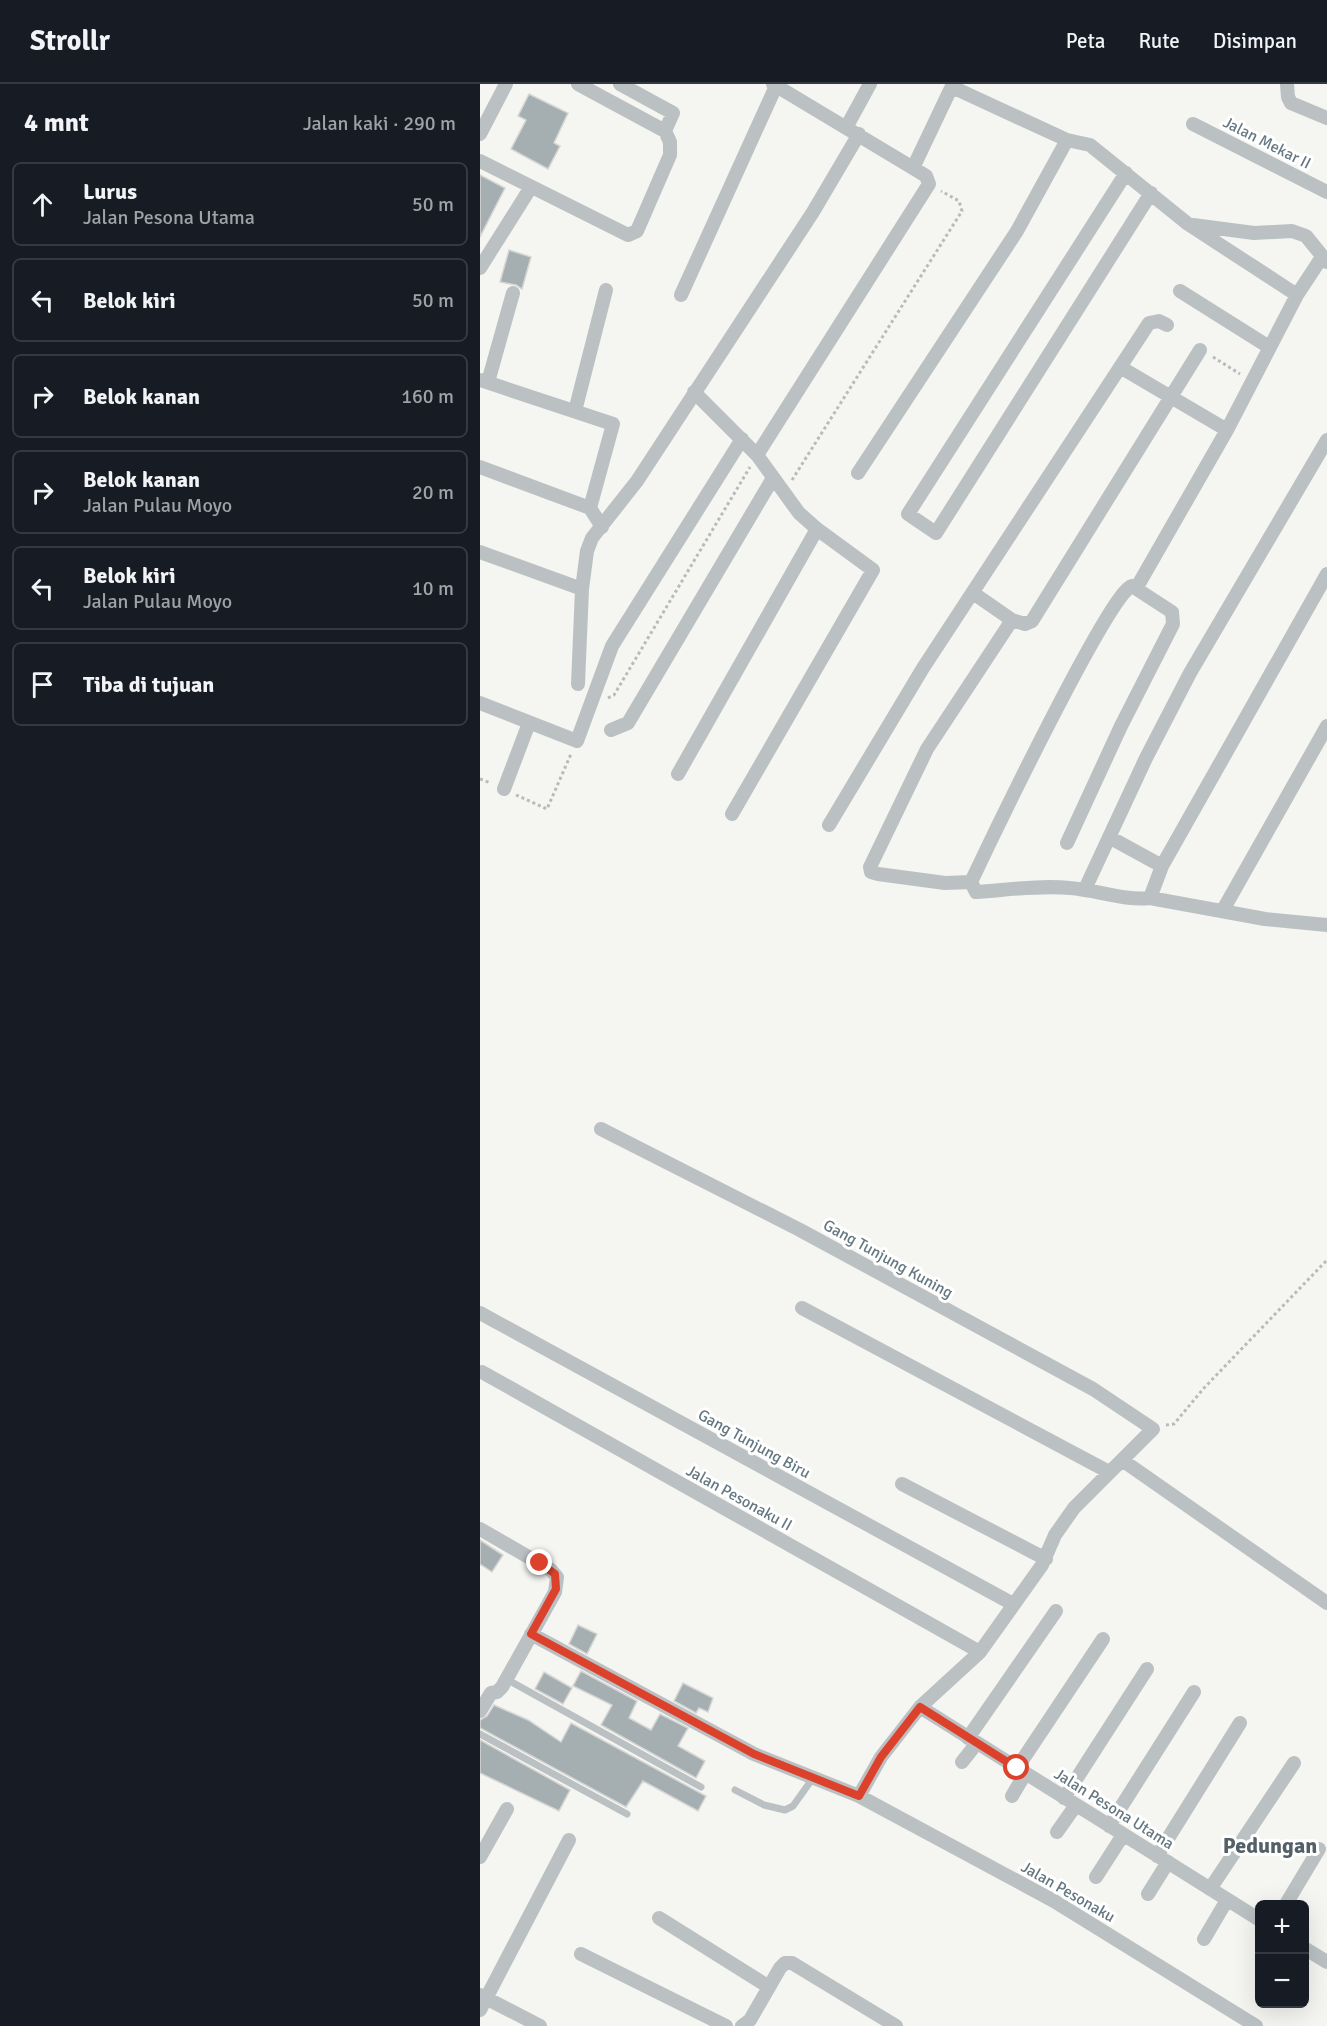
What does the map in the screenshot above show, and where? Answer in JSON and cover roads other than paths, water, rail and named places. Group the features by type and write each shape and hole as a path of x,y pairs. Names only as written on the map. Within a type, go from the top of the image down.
{"street":[{"path":"480,134 506,84"},
{"path":"480,161 628,235 637,231 670,155 670,142 665,131 578,84"},
{"path":"847,126 870,84"},
{"path":"1287,84 1291,103 1327,118"},
{"path":"624,85 673,113 665,131"},
{"path":"681,295 774,85 847,126 926,176 929,184 757,455"},
{"path":"913,168 953,85 1067,140 1090,145 1188,224 1297,295"},
{"name":"Jalan Mekar II","path":"1193,124 1327,192"},
{"path":"578,684 582,589 589,544 638,481 694,392 777,269 859,134"},
{"path":"858,473 1017,231 1067,140"},
{"path":"1126,173 908,514 936,533 1151,193"},
{"path":"480,268 531,187"},
{"path":"1137,587 1227,430 1297,295 1324,259 1306,236 1292,231 1254,232 1188,224"},
{"path":"575,411 606,290"},
{"path":"1180,291 1269,347"},
{"path":"513,293 484,381 613,424 590,508"},
{"path":"829,825 911,687 1149,323 1159,321 1167,325"},
{"path":"973,593 1012,620 1025,624 1032,621 1200,350"},
{"path":"1120,367 1227,430"},
{"path":"694,392 757,455 783,494 817,529 873,570 732,814"},
{"path":"480,703 577,741 612,646 742,439"},
{"path":"1085,889 1190,673 1327,440"},
{"path":"480,467 590,508 602,527"},
{"path":"611,730 628,723 773,478"},
{"path":"678,774 817,529"},
{"path":"480,552 582,589"},
{"path":"1150,898 1162,866 1327,573"},
{"path":"971,882 1043,734 1098,632 1127,586 1137,587 1172,612 1173,624 1121,726 1066,843"},
{"path":"971,882 945,883 878,874 871,872 870,867 927,749 1012,620"},
{"path":"504,789 529,723"},
{"path":"1223,910 1327,726"},
{"path":"1109,837 1162,866"},
{"path":"971,882 976,891 1049,887 1085,889 1289,922 1327,925"},
{"name":"Gang Tunjung Kuning","path":"601,1129 800,1230 1093,1389 1153,1429 1122,1460"},
{"path":"802,1308 1108,1472"},
{"name":"Gang Tunjung Biru","path":"480,1313 1013,1604"},
{"name":"Jalan Pesonaku II","path":"482,1372 980,1652"},
{"path":"859,1796 881,1757 920,1707 980,1652 1046,1559 1055,1534 1066,1518 1122,1460 1327,1603"},
{"path":"902,1484 1046,1559"},
{"path":"480,1529 555,1574 556,1589 497,1692 486,1689 480,1711"},
{"path":"962,1762 972,1741 1056,1611"},
{"name":"Jalan Pesonaku","path":"531,1634 754,1754 859,1796 1054,1901 1256,2026"},
{"path":"1012,1796 1021,1771 1103,1639"},
{"path":"1057,1832 1070,1801 1147,1669"},
{"path":"1109,1826 1194,1692"},
{"name":"Jalan Pesona Utama","path":"920,1707 1255,1917"},
{"path":"1148,1894 1162,1859 1240,1723"},
{"path":"1210,1889 1294,1763"},
{"path":"480,1857 507,1809"},
{"path":"1096,1878 1123,1835"},
{"path":"540,2026 482,2001 569,1840"},
{"path":"1289,1900 1319,1849"},
{"path":"1204,1939 1227,1900"},
{"path":"659,1918 769,1987"},
{"path":"1309,1950 1326,1960"},
{"path":"581,1954 726,2026"},
{"path":"751,2024 769,1987 785,1963 792,1963 896,2026"}],"lane":[{"path":"506,1679 701,1787"},
{"path":"480,1734 627,1814"},
{"path":"735,1790 764,1805 785,1810 793,1806 813,1778"}],"district":[{"name":"Pedungan","path":"1270,1845"}]}
